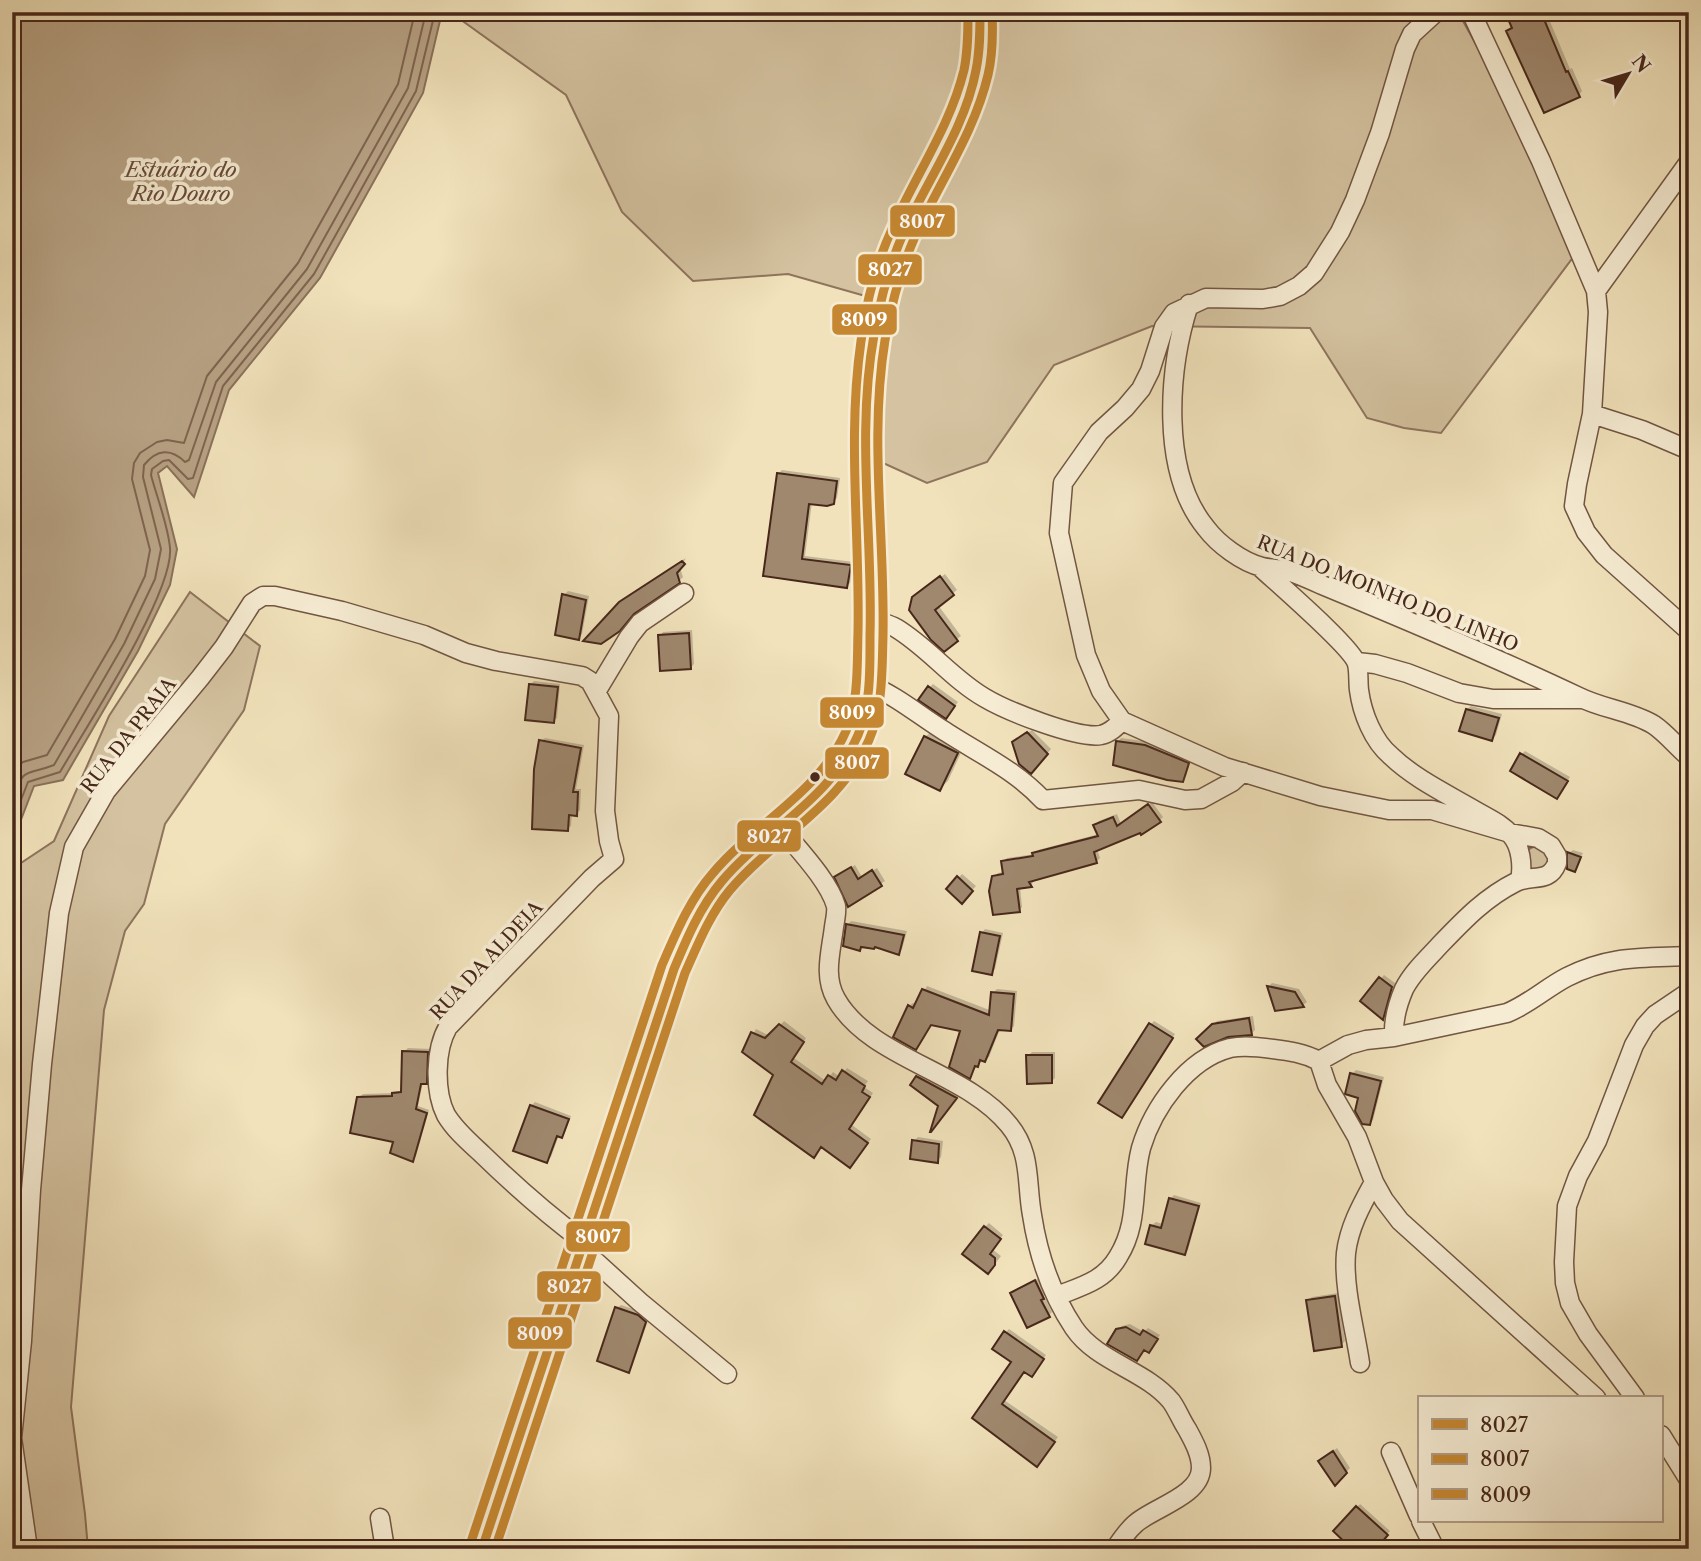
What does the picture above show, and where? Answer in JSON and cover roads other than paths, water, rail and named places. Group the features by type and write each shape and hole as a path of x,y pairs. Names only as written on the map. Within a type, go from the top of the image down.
{"main road":[{"path":"482,1549 674,970 690,929 715,889 732,870 826,784 857,738 865,715 871,620 867,408 873,342 902,236 962,118 973,86 981,42 980,12"}],"street":[{"path":"1394,1037 1400,1001 1405,987 1418,968 1476,907 1520,880 1548,876 1555,870 1557,856 1546,842 1432,810 1389,810 1320,796 1225,767 1122,721 1101,691 1086,655 1059,533 1063,483 1100,432 1140,389 1150,371 1164,327 1174,313 1206,298 1263,299 1280,296 1299,286 1314,273 1340,232 1355,200 1412,34 1436,12"},
{"path":"1471,12 1541,161 1596,291 1598,312 1592,414 1574,506 1586,532 1604,555 1689,631"},
{"path":"1596,291 1689,162"},
{"name":"RUA DO MOINHO DO LINHO","path":"1189,304 1180,334 1173,402 1177,463 1191,507 1206,529 1220,543 1259,566 1288,571 1417,624 1582,699 1616,709 1654,725 1689,757"},
{"path":"1592,414 1642,430 1689,450"},
{"path":"1259,566 1342,644 1357,662 1359,694 1364,712 1374,734 1389,755 1408,770 1510,833 1519,846 1520,880"},
{"path":"596,692 629,637 640,624 684,593"},
{"name":"RUA DA PRAIA","path":"28,1549 12,1438 23,1341 31,1191 42,1064 59,913 74,847 106,791 200,678 252,603 263,596 275,596 342,611 424,635 466,653 496,661 582,676 590,681 596,692"},
{"path":"871,620 895,627 984,697 1010,710 1091,736 1103,735 1122,721"},
{"path":"1357,662 1407,673 1459,694 1493,699 1582,699"},
{"path":"868,684 891,694 946,733 1014,773 1043,800 1139,790 1185,800 1200,799 1232,782 1243,772"},
{"name":"RUA DA ALDEIA","path":"582,1247 454,1127 444,1112 438,1069 442,1037 448,1027 592,878 614,859 605,811 608,716 596,692"},
{"path":"781,828 829,891 836,908 828,978 844,1012 860,1028 966,1090 1010,1125 1028,1161 1035,1231 1044,1264 1074,1328 1084,1341 1159,1390 1171,1401 1192,1437 1201,1470 1198,1479 1181,1497 1136,1522 1115,1549"},
{"path":"1319,1061 1348,1045 1366,1040 1394,1037 1507,1013 1523,1007 1566,978 1611,959 1689,956"},
{"path":"1634,1396 1588,1334 1570,1303 1564,1262 1567,1206 1578,1176 1597,1141 1634,1045 1645,1026 1656,1015 1689,992"},
{"path":"1057,1296 1102,1277 1119,1256 1135,1211 1138,1161 1150,1126 1161,1105 1193,1068 1214,1054 1231,1048 1246,1046 1299,1052 1319,1061 1327,1085 1357,1137 1374,1181 1400,1222 1594,1396"},
{"path":"1360,1363 1347,1279 1346,1253 1352,1227 1374,1181"},
{"path":"582,1247 640,1302 727,1374"},
{"path":"1662,1437 1689,1481"},
{"path":"1391,1452 1418,1513"},
{"path":"1662,1455 1689,1481"},
{"path":"380,1518 385,1549"},
{"path":"1422,1522 1435,1549"}],"water":[{"name":"Estuário do Rio Douro","path":"12,12 442,12 423,93 320,278 229,390 194,497 167,466 158,473 177,549 170,585 138,651 63,780 34,786 12,843"}]}
